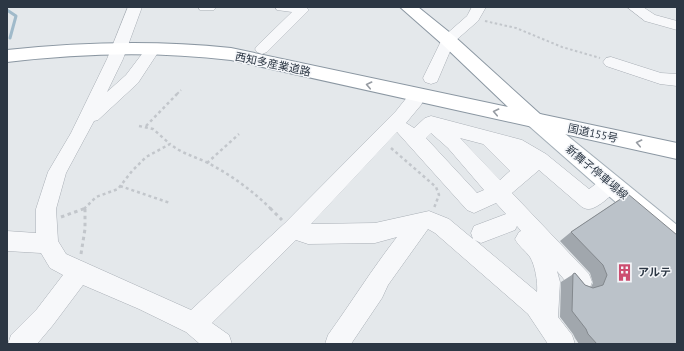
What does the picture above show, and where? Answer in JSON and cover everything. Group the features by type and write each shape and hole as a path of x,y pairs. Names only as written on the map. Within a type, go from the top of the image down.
{"main road":[{"name":"国道155号","path":"408,7 448,40 535,120 677,151"},
{"name":"西知多産業道路","path":"7,56 76,49 122,42 188,39 228,43 262,49 516,103"},
{"name":"西知多産業道路","path":"7,47 76,40 122,42 231,54 535,120"},
{"name":"国道155号","path":"516,103 677,137"},
{"name":"新舞子停車場線","path":"535,120 677,240"}],"street":[{"path":"135,7 122,42 88,116 57,172 46,209 46,233 58,261 194,324 220,344"},
{"path":"262,49 302,10 282,7"},
{"path":"634,7 650,18 677,26"},
{"path":"431,78 448,40 476,13"},
{"path":"88,116 94,115 132,79 150,54"},
{"path":"611,62 660,78 677,80"},
{"path":"194,324 292,230 396,122 415,101 418,95"},
{"path":"396,122 431,124 516,145 539,159 589,201 610,184"},
{"path":"396,122 414,138 474,204 501,204 581,282"},
{"path":"414,138 431,124"},
{"path":"431,124 454,144 539,251 549,282 546,320"},
{"path":"488,138 523,172"},
{"path":"481,233 523,172 539,159"},
{"path":"292,230 308,234 374,233 425,221 442,226 536,306 563,344"},
{"path":"337,344 374,290 380,277 425,221"},
{"path":"7,241 46,233"},
{"path":"20,344 45,317 78,271"}],"path":[{"path":"476,13 562,47 611,62"},
{"path":"146,126 181,90"},
{"path":"396,122 389,146 400,157 436,186 439,191 439,197 425,221"},
{"path":"139,126 146,126 158,130 176,150 207,163 254,192 292,230"},
{"path":"207,163 239,134"},
{"path":"46,233 85,209 96,196 113,192 146,157 170,144"},
{"path":"120,186 170,203"},
{"path":"78,271 85,229 85,209"}],"building":[{"name":"アルテ","path":"628,194 677,235 677,344 597,344 572,311 573,274 575,273 585,285 593,288 603,285 607,275 603,265 571,232"}],"waterway":[{"path":"7,10 16,16 10,38"}],"place":[{"name":"アルテ","path":"625,272"}]}
